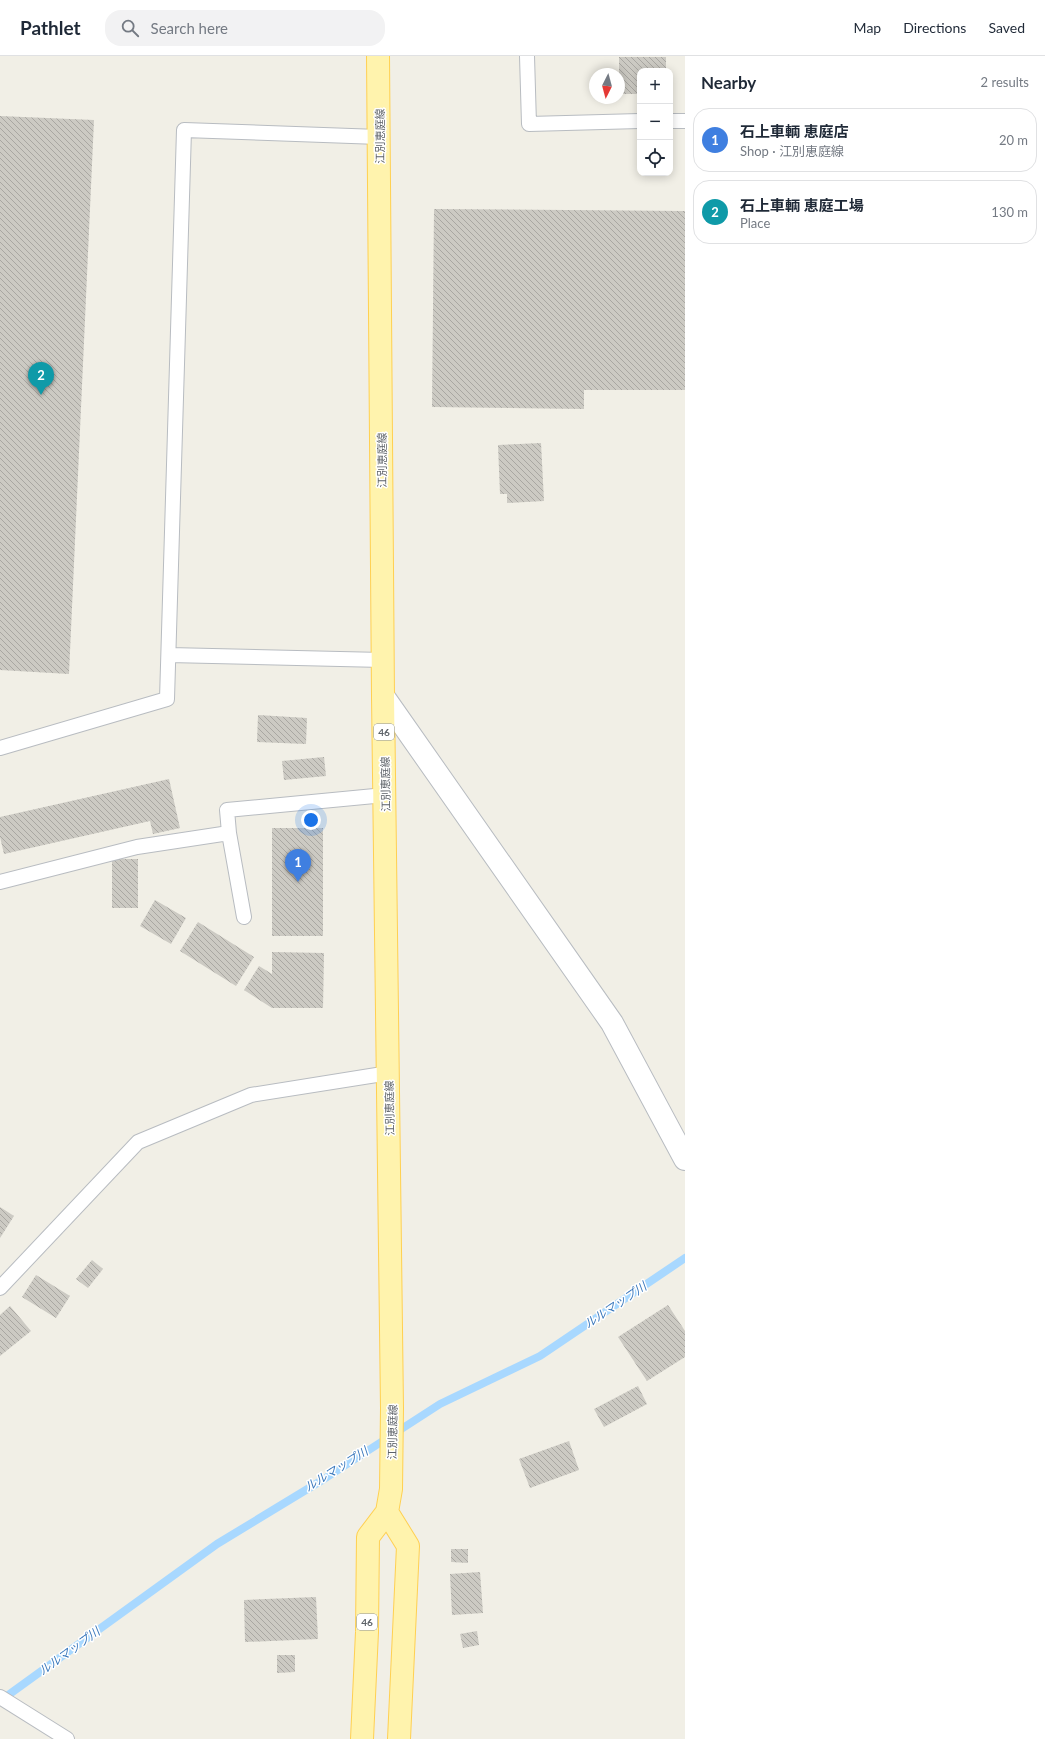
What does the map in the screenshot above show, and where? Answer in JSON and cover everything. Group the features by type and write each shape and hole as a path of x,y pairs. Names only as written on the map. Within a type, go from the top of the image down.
{"main road":[{"name":"江別恵庭線","path":"362,1739 367,1632 368,1537 387,1512 391,1489 392,1408 389,1073 383,696 378,56"},
{"path":"387,1512 408,1546 399,1739"}],"street":[{"path":"383,696 612,1023 685,1159"}],"lane":[{"path":"527,56 529,124 637,122"},
{"path":"673,121 685,121"},
{"path":"0,748 167,699 184,130 379,137"},
{"path":"168,655 383,660"},
{"path":"244,917 229,833 227,810 385,795"},
{"path":"0,882 137,847 229,833"},
{"path":"0,1288 138,1142 251,1095 389,1073"},
{"path":"0,1697 67,1739"}],"building":[{"path":"619,57 666,57 666,68 637,68 637,94 625,94 625,68 619,68"},
{"path":"0,116 94,120 69,674 0,670"},
{"path":"434,209 685,211 685,390 584,390 584,409 432,407"},
{"path":"541,443 544,501 507,503 507,494 500,494 498,445"},
{"path":"258,715 307,718 306,744 257,742"},
{"path":"324,757 326,776 284,780 282,761"},
{"path":"169,779 180,828 153,834 150,821 4,854 0,837 0,817"},
{"path":"272,828 323,828 323,936 272,936"},
{"path":"112,859 138,859 138,908 112,908"},
{"path":"155,900 186,918 171,944 140,926"},
{"path":"198,922 254,957 236,986 180,951"},
{"path":"272,952 324,953 323,1008 272,1008 244,990 259,966 272,974"},
{"path":"0,1207 14,1216 0,1238"},
{"path":"92,1260 103,1269 88,1288 76,1279"},
{"path":"36,1275 70,1296 56,1318 22,1297"},
{"path":"668,1305 685,1331 685,1357 647,1381 618,1337"},
{"path":"10,1306 31,1331 0,1356 0,1315"},
{"path":"638,1386 647,1404 604,1427 594,1409"},
{"path":"569,1441 579,1470 530,1488 519,1459"},
{"path":"451,1549 468,1549 468,1563 451,1562"},
{"path":"480,1572 483,1613 452,1615 450,1574"},
{"path":"316,1597 318,1639 245,1642 244,1600"},
{"path":"477,1631 479,1645 463,1648 460,1634"},
{"path":"277,1655 295,1655 295,1672 277,1673"}],"waterway":[{"name":"ルルマップ川","path":"0,1701 217,1544 324,1479 440,1404 540,1356 685,1258"}],"place":[{"name":"石上車輌 恵庭工場","path":"41,395"},
{"name":"石上車輌 恵庭店","path":"298,882"}]}
